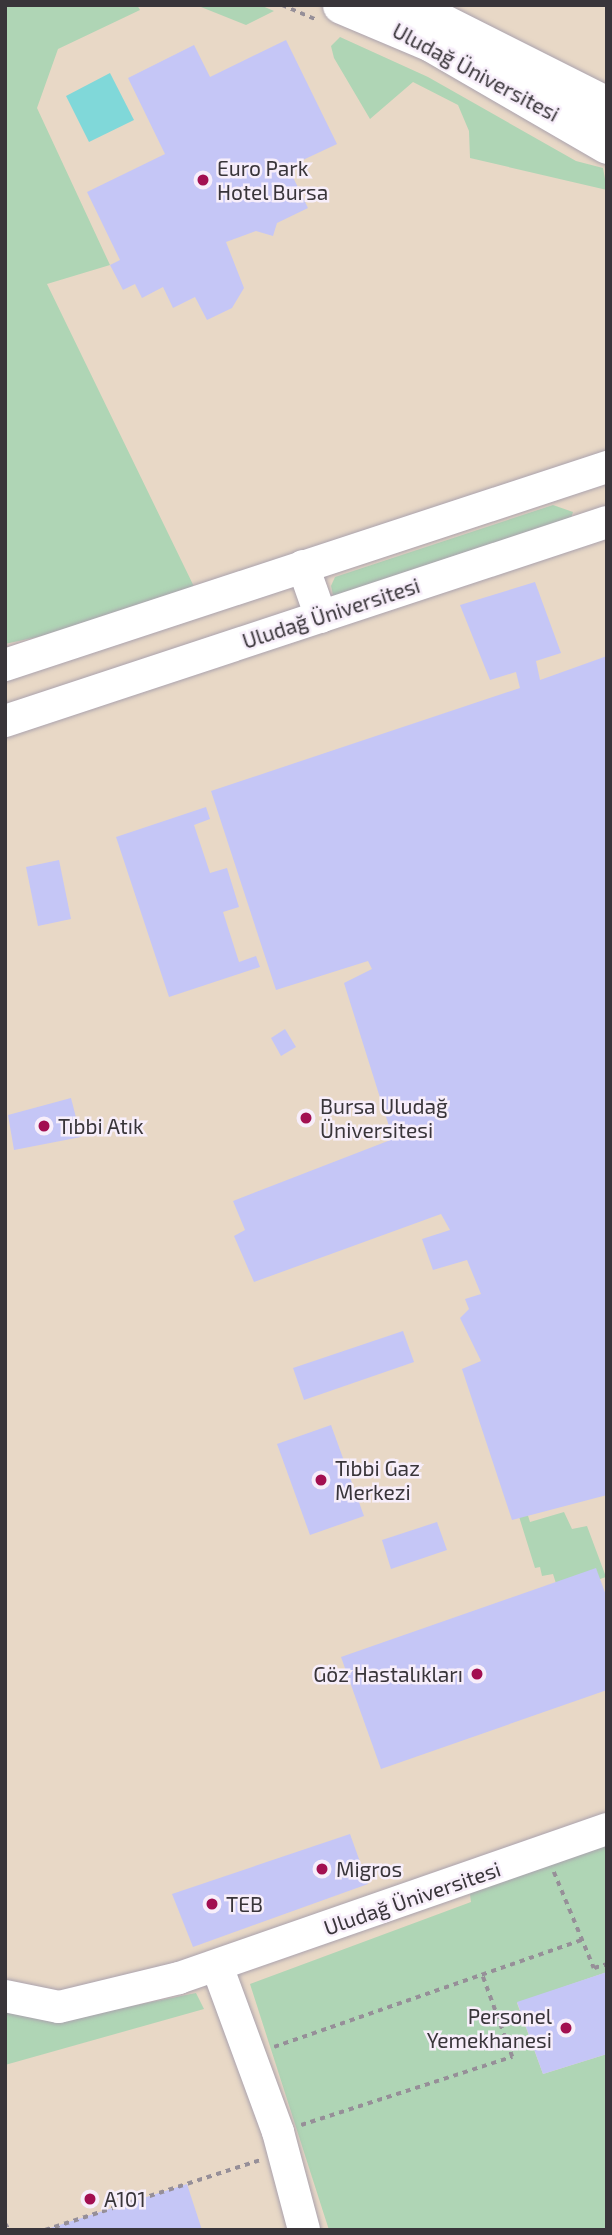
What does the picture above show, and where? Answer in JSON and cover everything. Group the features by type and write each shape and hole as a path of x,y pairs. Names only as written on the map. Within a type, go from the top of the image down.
{"main road":[{"name":"Uludağ Üniversitesi","path":"341,5 431,43 607,145"},
{"name":"Uludağ Üniversitesi","path":"408,5 607,105"}],"street":[{"path":"5,665 607,467"},
{"path":"571,478 598,526"},
{"name":"Uludağ Üniversitesi","path":"5,721 598,526"},
{"path":"303,566 321,617"},
{"path":"85,639 107,688"},
{"name":"Uludağ Üniversitesi","path":"5,1996 59,2007 217,1966 607,1829"},
{"path":"217,1966 280,2142 304,2230"}],"path":[{"path":"282,5 288,8"},
{"path":"546,1851 594,1968 607,1964"},
{"path":"250,2056 582,1940"},
{"path":"46,2230 512,2057 482,1975"},
{"path":"5,2223 9,2230"}],"shaded area":[{"name":"Bursa Uludağ Üniversitesi","path":"5,5 607,5 607,2230 5,2230"}],"green space":[{"path":"5,5 137,5 140,10 58,49 37,108 110,265 47,284 201,601 5,644"},
{"path":"196,5 260,5 274,11 246,25"},
{"path":"340,37 428,77 576,161 603,168 607,190 470,158 469,131 458,105 413,82 370,119 334,58 331,46"},
{"path":"553,505 573,512 568,527 340,598 333,595 331,586 335,577"},
{"path":"483,1373 530,1522 564,1512 572,1529 587,1526 606,1577 559,1593 553,1574 542,1576 540,1567 535,1568 476,1378"},
{"path":"607,1829 607,1972 517,2003 543,2074 607,2054 607,2230 329,2230 250,1984 471,1902 468,1879"},
{"path":"196,1993 204,2009 5,2065 5,2011 63,2020"}],"water":[{"path":"110,73 134,120 89,142 66,96"}],"building":[{"name":"Euro Park Hotel Bursa","path":"286,40 337,144 288,167 308,208 277,223 273,236 256,231 226,242 244,288 232,308 207,320 195,297 173,308 163,287 142,298 135,284 123,290 110,265 120,260 87,192 165,154 128,78 194,45 210,77"},
{"path":"535,582 561,653 536,661 540,680 607,656 607,1495 512,1520 462,1369 481,1361 460,1318 469,1309 465,1299 481,1294 467,1260 433,1270 422,1239 450,1230 441,1214 254,1282 234,1236 245,1230 233,1201 393,1139 344,983 372,969 368,961 276,990 211,791 520,688 516,672 490,680 460,605"},
{"path":"206,807 210,819 194,825 210,873 227,868 239,907 223,912 239,962 256,956 260,967 169,997 116,837"},
{"path":"59,860 71,919 38,926 26,867"},
{"path":"285,1029 296,1047 281,1056 271,1038"},
{"name":"Tıbbi Atık","path":"71,1098 81,1137 14,1150 8,1115"},
{"path":"403,1331 414,1362 304,1400 293,1368"},
{"name":"Tıbbi Gaz Merkezi","path":"331,1425 364,1516 310,1535 277,1444"},
{"path":"437,1522 447,1550 391,1569 382,1540"},
{"name":"Göz Hastalıkları","path":"596,1568 607,1598 607,1690 381,1769 341,1657"},
{"path":"350,1834 368,1884 193,1947 172,1894"},
{"name":"Personel Yemekhanesi","path":"607,1972 607,2054 543,2074 517,2002"},
{"path":"187,2184 202,2230 47,2230 47,2229"}],"place":[{"name":"Euro Park Hotel Bursa","path":"203,180"},
{"name":"Bursa Uludağ Üniversitesi","path":"306,1118"},
{"name":"Tıbbi Atık","path":"44,1126"},
{"name":"Tıbbi Gaz Merkezi","path":"321,1480"},
{"name":"Göz Hastalıkları","path":"477,1674"},
{"name":"Migros","path":"322,1869"},
{"name":"TEB","path":"212,1904"},
{"name":"Personel Yemekhanesi","path":"566,2028"},
{"name":"A101","path":"90,2199"}]}
